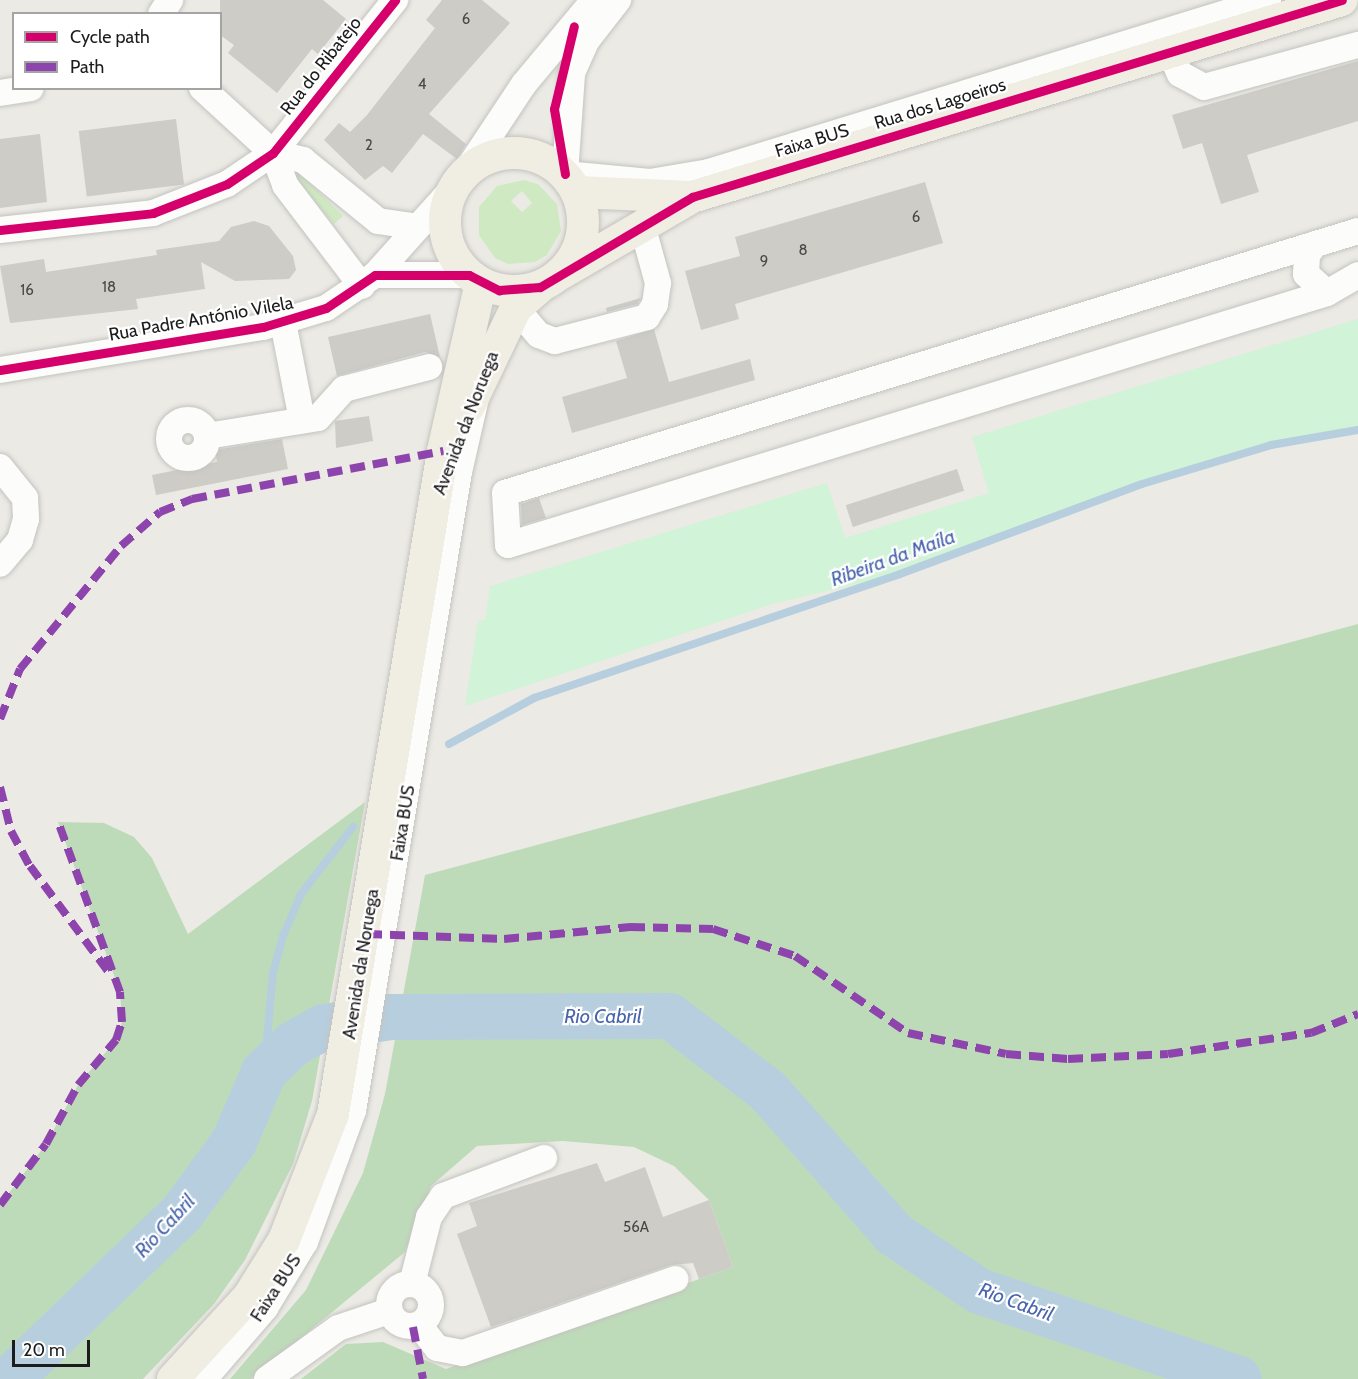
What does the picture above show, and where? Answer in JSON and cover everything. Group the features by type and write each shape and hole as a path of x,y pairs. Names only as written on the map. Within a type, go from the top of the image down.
{"main road":[{"name":"Rua dos Lagoeiros","path":"551,280 692,196 1342,0"},
{"path":"517,153 548,161 571,183 582,235 551,280 520,291 475,279 452,253 445,232 460,179 486,158 517,153"},
{"name":"Rua dos Lagoeiros","path":"571,183 692,196"},
{"name":"Avenida da Noruega","path":"173,1379 249,1296 284,1240 316,1166 354,1064 376,935 436,503 475,279"},
{"name":"Avenida da Noruega","path":"436,503 483,372 516,308 551,280"}],"street":[{"name":"Rua do Ribatejo","path":"0,230 166,210 221,187 273,153 394,0"},
{"path":"460,179 524,84 594,0"},
{"path":"571,183 572,73 587,40 618,0"},
{"name":"Faixa BUS","path":"571,183 644,182 701,174 1268,0"},
{"path":"571,183 554,109 574,26"},
{"path":"1170,52 1180,74 1204,87 1358,45"},
{"path":"0,93 19,90"},
{"path":"204,90 273,153 285,185 368,281 475,279"},
{"path":"273,153 303,160 378,221 418,228"},
{"name":"Rua Padre António Vilela","path":"0,370 283,322 326,308 368,281 460,179"},
{"path":"516,308 539,335 555,341 647,317 658,283 642,225"},
{"path":"1358,251 1336,237 505,493 508,545 1327,293 1358,275"},
{"path":"1327,293 1306,274 1307,255 1336,237"},
{"path":"283,322 302,420"},
{"path":"207,436 302,420 326,412 352,386 429,367"},
{"name":"Faixa BUS","path":"376,935 459,472 483,372"},
{"path":"0,467 25,498 26,519 20,540 0,564"},
{"name":"Faixa BUS","path":"204,1379 265,1308 305,1242 342,1149 354,1064"},
{"path":"412,1284 429,1217 443,1196 544,1158"},
{"path":"419,1325 437,1348 463,1353 676,1279"},
{"path":"389,1311 393,1291 412,1284"},
{"path":"389,1311 401,1325 419,1325 428,1317 430,1299 412,1284"},
{"path":"267,1379 338,1328 389,1311"}],"green space":[{"path":"299,173 343,216 334,224 294,177"},
{"path":"524,180 538,184 557,204 561,231 547,255 535,262 508,264 495,258 479,235 479,207 497,186","holes":["522,191 532,203 522,212 511,201"]},
{"path":"1358,319 1358,430 1214,460 900,574 772,604 465,706 478,621 485,620 490,586 827,483 845,538 989,493 972,437"},
{"path":"1358,624 1358,1379 301,1379 346,1344 383,1342 446,1369 733,1267 709,1200 674,1166 634,1147 563,1141 477,1146 431,1186 405,1252 251,1379 230,1379 306,1290 363,1173 385,1094 425,875"},
{"path":"365,802 312,1101 293,1164 245,1260 214,1304 143,1379 0,1379 0,1205 46,1144 78,1085 116,1040 122,1022 120,992 58,822 104,823 134,837 152,858 188,934"}],"building":[{"path":"220,0 323,0 346,19 318,54 312,49 277,93 228,53 234,45 222,36 222,12 220,12"},
{"path":"442,0 482,0 510,23 429,114 466,144 457,159 423,134 392,173 383,166 365,180 324,140 339,123 350,132 367,115 435,28 426,20"},
{"path":"1358,61 1358,121 1247,155 1259,192 1221,204 1202,143 1183,149 1172,115"},
{"path":"176,119 184,185 87,196 79,131"},
{"path":"40,134 47,202 0,208 0,139"},
{"path":"925,182 943,243 735,304 739,319 701,330 685,271 740,256 735,237"},
{"path":"254,221 269,226 293,256 296,270 289,279 235,281 201,262 205,289 136,299 138,309 10,323 0,266 44,259 46,272 157,255 156,250 219,241 231,227"},
{"path":"641,298 637,304 607,312 606,308"},
{"path":"430,314 440,357 425,352 337,376 328,337"},
{"path":"654,329 669,382 750,359 755,380 572,433 562,397 627,378 616,341"},
{"path":"369,416 373,441 336,448 335,421"},
{"path":"282,439 288,469 156,495 152,475 217,462 215,450"},
{"path":"957,469 964,491 853,527 846,505"},
{"path":"539,498 546,518 522,525 521,504"},
{"path":"597,1163 605,1182 645,1167 663,1217 709,1200 733,1267 699,1279 693,1263 671,1265 491,1327 457,1234 477,1226 469,1203"}],"waterway":[{"name":"Ribeira da Maíla","path":"449,744 534,698 900,574 1142,484 1271,445 1358,430"},
{"name":"Ribeira da Maíla","path":"264,1072 273,973 283,936 301,894 353,827"},
{"name":"Rio Cabril","path":"10,1379 182,1213 234,1142 264,1072 293,1044 324,1027 391,1017 670,1016 768,1091 894,1234 979,1291 1239,1379"}],"marked path":[{"path":"0,719 20,669 121,546 160,512 192,499 443,451"},
{"path":"0,787 11,831 30,866 110,974"},
{"path":"0,1205 46,1144 78,1085 116,1040 122,1022 120,992 58,822"},
{"path":"367,934 504,939 630,927 713,929 795,956 908,1033 1006,1054 1068,1059 1168,1054 1311,1033 1358,1014"},
{"path":"413,1327 423,1379"}],"cycle path":[{"path":"0,230 153,213 227,184 273,153 395,0"},
{"path":"0,370 263,327 326,308 375,275 469,275 499,290 540,287 692,197 1342,0"},
{"path":"565,174 554,109 574,26"}]}
